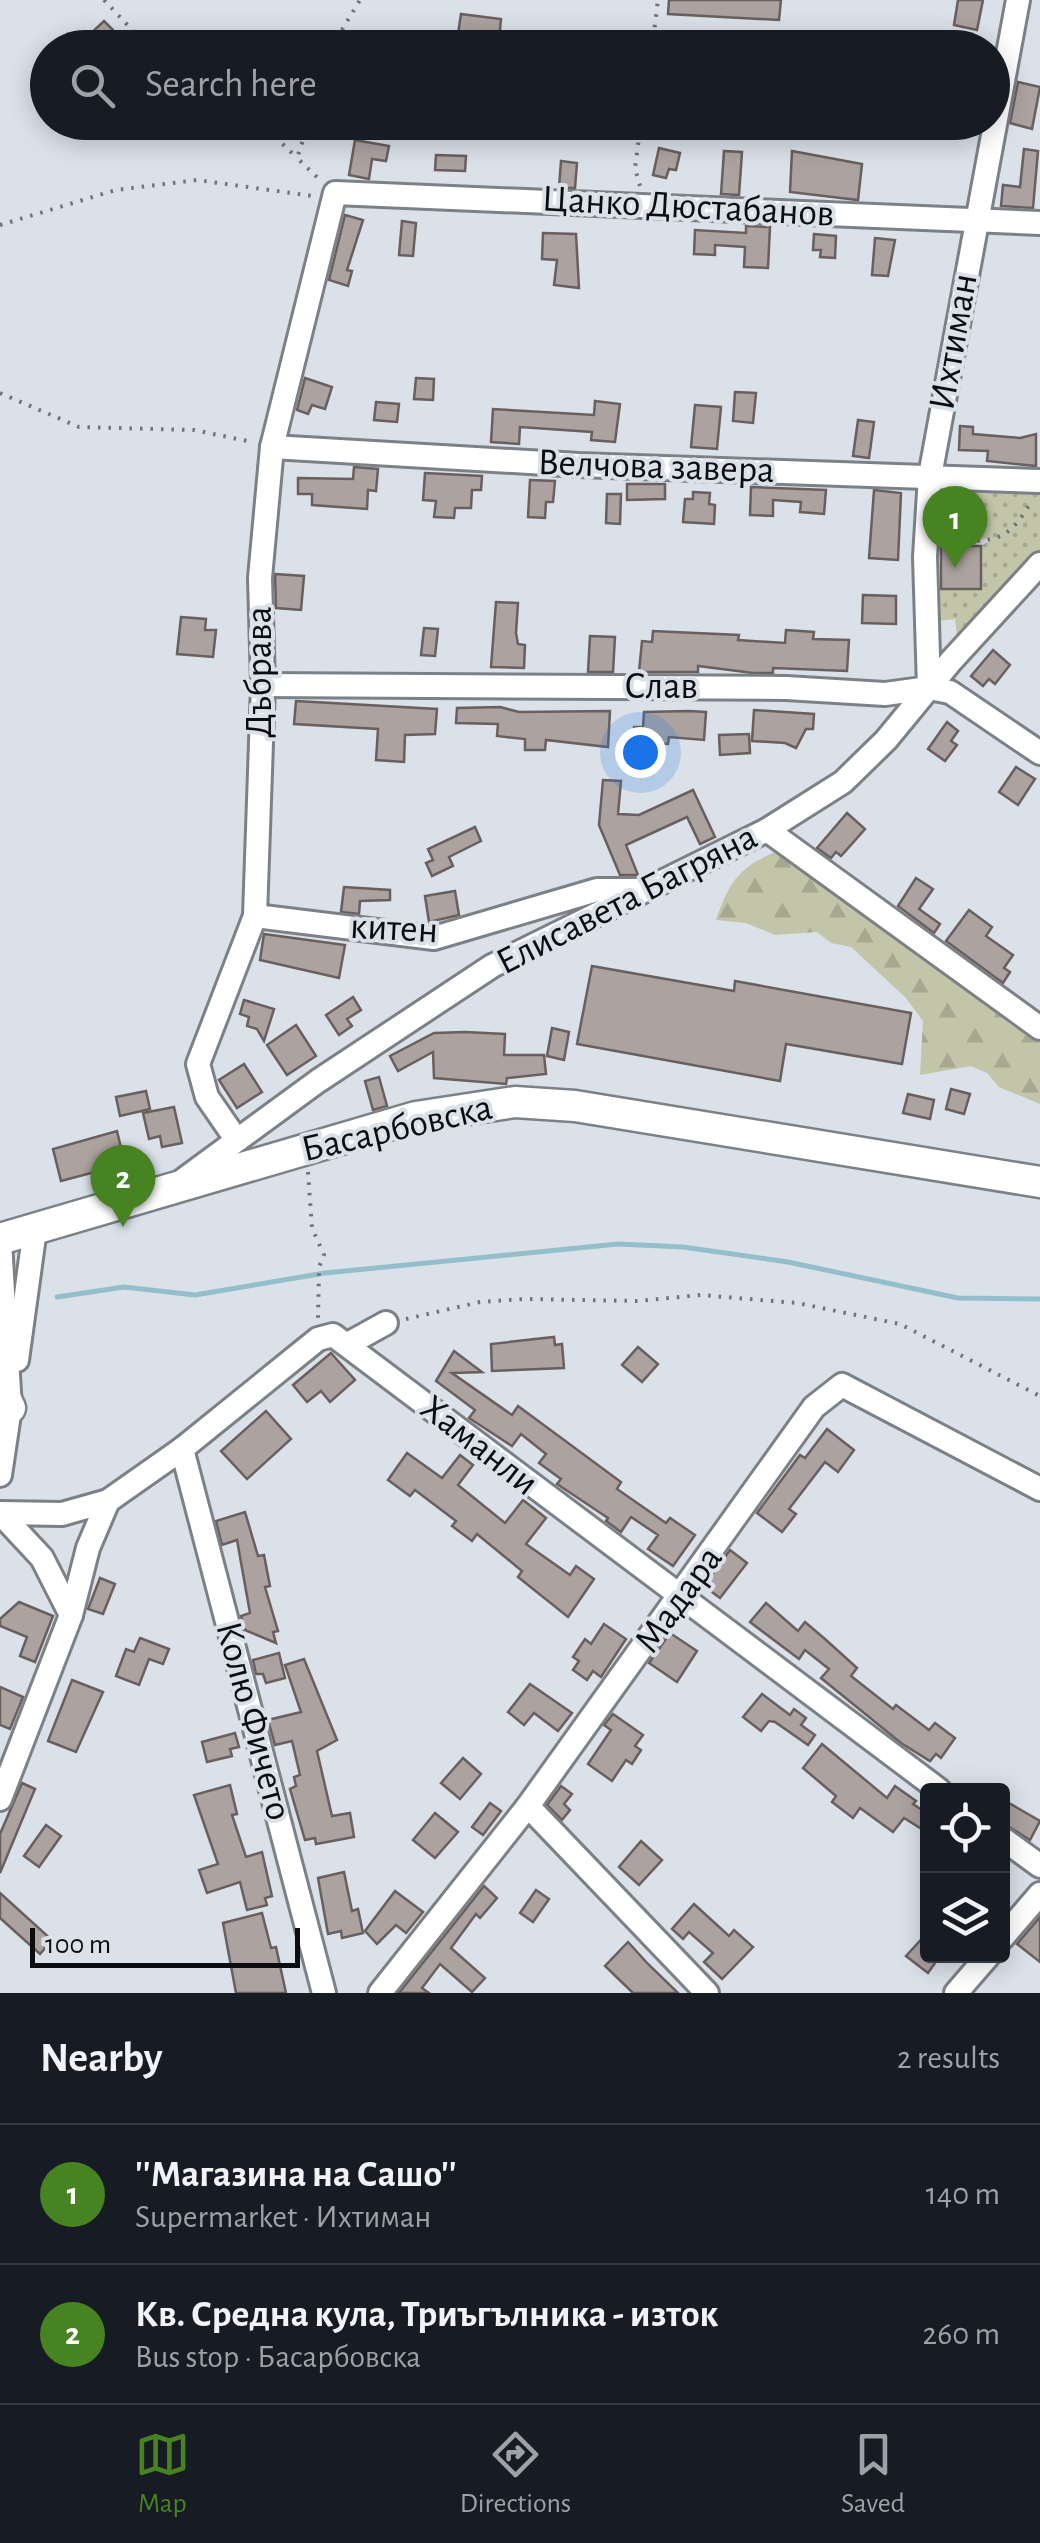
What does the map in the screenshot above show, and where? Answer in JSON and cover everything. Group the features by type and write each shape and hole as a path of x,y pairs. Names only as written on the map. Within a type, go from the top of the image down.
{"street":[{"name":"Ихтиман","path":"1010,42 1018,0"},
{"name":"Ихтиман","path":"929,688 925,556 992,140"},
{"name":"Цанко Дюстабанов","path":"335,196 645,204 976,223 1040,223"},
{"name":"Дъбрава","path":"236,1139 207,1097 198,1064 256,916 263,684 260,578 272,447 335,196"},
{"name":"Велчова завера","path":"272,447 580,465 1040,481"},
{"name":"Елисавета Багряна","path":"172,1189 236,1139 492,966 767,830 843,782 886,740 1040,564"},
{"name":"Слав","path":"263,684 786,688 885,694 929,688"},
{"path":"929,688 950,692 1040,753"},
{"path":"767,830 1040,1028"},
{"name":"китен","path":"256,916 434,938 608,888 646,891"},
{"name":"Басарбовска","path":"0,1241 416,1116 515,1102 594,1109 1040,1182"},
{"path":"5,1397 35,1229"},
{"path":"0,1241 5,1397 0,1475"},
{"path":"348,1344 386,1323"},
{"name":"Хаманли","path":"318,1338 333,1335 348,1344 499,1464 930,1783"},
{"path":"1,1514 62,1514 108,1501 182,1449 318,1338"},
{"name":"Мадара","path":"380,1993 528,1806 682,1598 814,1407 842,1385 1040,1489"},
{"name":"Колю Фичето","path":"182,1449 324,1993"},
{"path":"0,1799 72,1614 88,1548 108,1501"},
{"path":"1,1514 42,1558 72,1614"},
{"path":"528,1806 707,1993"},
{"path":"1010,1844 1040,1866"},
{"path":"1010,1929 1040,1894"},
{"path":"956,1993 982,1963"}],"path":[{"path":"104,0 132,30"},
{"path":"341,30 360,0"},
{"path":"654,30 658,0"},
{"path":"278,140 335,196"},
{"path":"297,158 303,140"},
{"path":"639,140 635,168 645,204"},
{"path":"0,225 116,190 197,180 335,196"},
{"path":"0,394 78,426 194,430 272,447"},
{"path":"940,477 968,490 982,514 984,530 978,540"},
{"path":"956,542 1000,538 1014,530 1040,490"},
{"path":"306,1150 312,1228 324,1256 318,1267 318,1338"},
{"path":"386,1323 480,1302 740,1296 856,1312 900,1324 1040,1396"}],"green space":[{"path":"932,485 1040,488 1040,551 958,645 955,619 930,622 928,589 981,589 981,546 992,539 929,535"},
{"path":"791,845 1040,1030 1040,1104 999,1087 987,1073 971,1066 920,1075 923,1021 906,998 851,947 831,943 817,932 775,935 746,923 716,920 728,890 742,872"}],"building":[{"path":"669,0 781,0 779,20 668,14"},
{"path":"958,0 983,0 977,30 954,25"},
{"path":"461,14 501,19 500,30 459,30"},
{"path":"104,21 113,30 94,30"},
{"path":"1018,82 1040,87 1032,129 1010,123"},
{"path":"355,140 389,146 386,161 372,159 369,179 349,175"},
{"path":"659,148 680,153 676,170 669,169 666,178 653,175"},
{"path":"1024,149 1038,151 1033,208 1001,206 1003,185 1020,187"},
{"path":"724,151 742,152 739,195 721,194"},
{"path":"792,151 862,164 858,200 790,192"},
{"path":"436,155 466,156 465,171 435,170"},
{"path":"561,161 577,163 575,188 559,188"},
{"path":"345,215 363,220 347,270 352,271 348,286 329,280"},
{"path":"402,221 416,223 413,256 399,255"},
{"path":"746,226 770,227 768,268 744,267 745,247 715,245 715,255 694,254 695,230 746,233"},
{"path":"543,233 576,234 579,288 554,285 557,260 542,259"},
{"path":"814,234 836,236 835,258 820,257 821,250 813,250"},
{"path":"875,238 895,240 888,276 872,275"},
{"path":"305,378 332,387 325,409 312,405 308,414 297,410"},
{"path":"416,378 434,379 433,400 414,399"},
{"path":"735,392 756,393 753,423 733,421"},
{"path":"595,401 620,404 615,442 591,440 592,432 520,427 519,444 491,442 493,409 594,415"},
{"path":"376,402 399,404 397,422 374,420"},
{"path":"695,405 721,407 717,449 691,447"},
{"path":"858,420 874,422 869,458 853,456"},
{"path":"960,426 973,427 973,434 1020,438 1036,434 1036,466 987,461 988,451 959,450"},
{"path":"354,467 378,469 376,491 368,490 367,509 312,505 312,494 298,494 298,478 353,479"},
{"path":"425,473 482,476 481,490 472,490 471,508 455,508 454,518 434,517 436,501 423,500"},
{"path":"530,480 555,481 553,502 546,502 545,518 528,517"},
{"path":"627,484 665,484 665,499 627,500"},
{"path":"751,487 826,490 824,514 800,512 801,502 773,500 773,516 750,515"},
{"path":"874,490 901,493 898,560 869,558"},
{"path":"693,492 710,493 709,504 715,505 714,524 683,522 685,499 693,499"},
{"path":"607,494 621,494 620,524 606,523"},
{"path":"941,546 981,546 981,589 941,589"},
{"path":"275,574 304,576 301,610 276,608"},
{"path":"863,595 896,596 896,624 862,623"},
{"path":"496,602 518,603 516,633 518,644 525,645 524,668 491,667"},
{"path":"181,617 206,619 205,630 216,630 213,657 177,654"},
{"path":"424,628 438,629 435,656 421,655"},
{"path":"786,630 814,632 813,639 849,640 847,671 773,668 773,673 753,673 698,666 698,672 639,672 642,641 652,642 653,631 739,635 738,640 785,643"},
{"path":"590,636 615,637 613,672 588,672"},
{"path":"993,650 1010,665 995,684 989,679 983,686 971,676"},
{"path":"296,701 437,709 435,734 405,735 404,762 376,760 378,729 294,724"},
{"path":"500,707 519,712 610,711 608,747 546,740 545,750 525,750 525,739 497,736 498,724 456,723 457,708"},
{"path":"754,710 814,714 813,729 806,729 796,748 785,743 752,741"},
{"path":"644,712 706,712 704,740 669,737 668,744 632,742 634,727 643,727"},
{"path":"947,722 958,731 951,741 957,745 945,761 928,749"},
{"path":"749,734 750,753 720,755 719,735"},
{"path":"1016,767 1035,779 1018,805 999,792"},
{"path":"603,780 621,781 618,814 639,815 693,790 715,837 700,844 687,817 626,845 638,875 620,875 599,825"},
{"path":"847,813 865,829 841,856 836,852 831,858 817,848"},
{"path":"475,827 481,841 449,857 453,866 432,876 426,863 433,860 428,849"},
{"path":"916,878 933,889 919,909 940,924 934,933 898,906"},
{"path":"344,887 390,890 390,900 360,901 359,914 341,912"},
{"path":"455,891 459,915 429,922 425,896"},
{"path":"969,910 992,927 986,936 1013,955 1004,968 1010,972 1003,983 946,941"},
{"path":"264,934 345,945 339,978 260,960"},
{"path":"592,966 734,991 735,981 911,1013 902,1064 786,1044 780,1081 577,1044"},
{"path":"353,997 361,1010 347,1019 352,1026 339,1035 326,1015"},
{"path":"244,1000 274,1009 264,1041 257,1029 247,1026 249,1017 240,1014"},
{"path":"296,1025 316,1056 287,1075 267,1045"},
{"path":"552,1028 569,1032 564,1060 547,1056"},
{"path":"434,1033 505,1034 504,1055 544,1055 546,1074 507,1078 506,1084 434,1078 433,1052 398,1071 390,1056"},
{"path":"244,1064 262,1092 237,1108 219,1080"},
{"path":"379,1077 387,1106 373,1110 365,1081"},
{"path":"951,1089 970,1094 964,1114 946,1109"},
{"path":"146,1091 150,1109 120,1116 116,1097"},
{"path":"908,1094 934,1100 930,1119 903,1113"},
{"path":"174,1107 182,1143 162,1147 160,1136 149,1139 143,1113"},
{"path":"117,1131 125,1164 61,1181 53,1149"},
{"path":"554,1337 555,1345 562,1344 564,1368 492,1371 491,1344"},
{"path":"638,1347 658,1364 642,1382 622,1365"},
{"path":"454,1351 482,1372 452,1373 512,1415 518,1406 621,1482 617,1489 666,1523 670,1518 695,1535 673,1566 648,1549 658,1535 631,1517 621,1532 606,1521 608,1518 557,1484 561,1479 539,1463 546,1454 521,1434 512,1446 469,1418 475,1410 436,1381"},
{"path":"331,1353 355,1380 330,1402 321,1391 307,1402 293,1385"},
{"path":"266,1411 291,1439 247,1479 221,1451"},
{"path":"827,1429 854,1450 838,1472 825,1462 789,1509 796,1514 782,1532 757,1513 800,1455 805,1458"},
{"path":"407,1453 442,1478 460,1455 473,1465 458,1485 505,1523 523,1500 546,1518 526,1544 570,1575 576,1566 594,1579 568,1617 518,1577 522,1571 477,1534 472,1541 452,1526 456,1521 415,1490 410,1496 388,1480"},
{"path":"245,1512 258,1556 264,1555 270,1586 265,1587 278,1631 273,1632 276,1643 245,1630 241,1616 250,1613 237,1540 222,1545 216,1521"},
{"path":"730,1550 747,1563 720,1598 704,1586"},
{"path":"100,1578 115,1584 103,1614 88,1609"},
{"path":"19,1602 53,1616 35,1662 20,1656 27,1637 0,1626 0,1619"},
{"path":"766,1603 798,1631 805,1622 857,1668 851,1676 893,1709 896,1705 929,1730 935,1723 955,1738 941,1758 936,1754 930,1761 901,1743 821,1678 829,1669 805,1650 799,1659 750,1622"},
{"path":"604,1624 626,1639 601,1677 593,1671 587,1680 573,1670 579,1661 573,1657 585,1639 591,1644"},
{"path":"670,1633 697,1651 677,1682 649,1663"},
{"path":"140,1638 169,1649 163,1664 149,1659 139,1685 116,1676 126,1649 134,1652"},
{"path":"279,1653 285,1678 266,1683 263,1674 256,1674 253,1660"},
{"path":"304,1659 337,1740 317,1751 332,1816 350,1813 354,1837 316,1844 315,1838 305,1840 290,1789 296,1786 294,1777 300,1775 292,1741 275,1745 268,1720 301,1712 285,1665"},
{"path":"72,1680 103,1692 76,1752 48,1741"},
{"path":"530,1684 572,1713 558,1731 534,1713 524,1725 508,1712"},
{"path":"0,1687 23,1697 10,1729 0,1725"},
{"path":"762,1694 790,1715 794,1709 806,1718 801,1725 815,1735 808,1745 775,1722 769,1721 761,1731 743,1717"},
{"path":"613,1714 643,1735 635,1746 641,1750 632,1764 626,1760 612,1781 588,1764 611,1730 604,1725"},
{"path":"235,1733 239,1747 230,1749 232,1756 207,1762 202,1742"},
{"path":"822,1744 887,1798 895,1786 916,1801 913,1804 920,1809 920,1828 904,1818 893,1832 860,1808 853,1818 832,1802 836,1796 803,1768"},
{"path":"463,1758 481,1774 460,1799 441,1783"},
{"path":"22,1783 35,1789 0,1873 0,1834"},
{"path":"230,1785 237,1814 232,1815 246,1857 262,1852 272,1896 265,1898 267,1905 247,1910 240,1882 207,1893 199,1870 218,1864 194,1795"},
{"path":"561,1786 572,1794 564,1804 570,1810 562,1820 547,1805"},
{"path":"490,1803 501,1811 483,1835 472,1827"},
{"path":"1010,1804 1040,1821 1030,1840 1010,1827"},
{"path":"435,1813 458,1832 435,1858 413,1840"},
{"path":"46,1825 61,1836 39,1867 24,1856"},
{"path":"641,1841 662,1860 639,1885 619,1867"},
{"path":"344,1872 352,1911 358,1909 363,1933 342,1938 341,1931 328,1934 318,1878"},
{"path":"484,1886 497,1898 480,1918 476,1914 451,1948 485,1978 472,1992 440,1964 422,1988 429,1993 399,1993"},
{"path":"536,1890 549,1899 533,1922 520,1913"},
{"path":"395,1891 423,1912 406,1933 396,1925 377,1944 365,1931"},
{"path":"0,1893 52,1940 40,1954 0,1918"},
{"path":"694,1904 729,1936 734,1930 753,1947 722,1979 704,1962 713,1953 689,1932 683,1939 672,1929"},
{"path":"262,1913 271,1948 276,1947 286,1993 236,1993 223,1923"},
{"path":"1040,1917 1040,1962 1017,1944"},
{"path":"920,1941 920,1963 935,1963 928,1973 906,1956"},
{"path":"628,1942 678,1993 633,1993 605,1966"}],"waterway":[{"path":"57,1297 124,1287 195,1295 325,1273 618,1244 683,1247 788,1262 958,1298 1040,1299"}],"place":[{"name":"''Магазина на Сашо''","path":"955,568"},
{"name":"Кв. Средна кула, Триъгълника - изток","path":"123,1227"}]}
